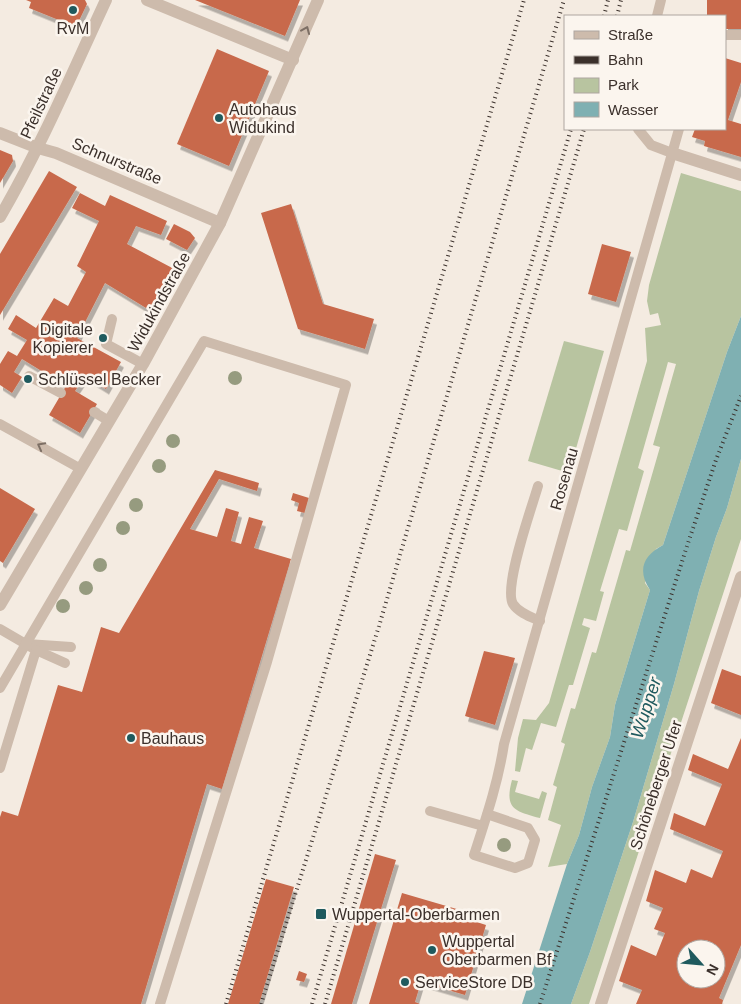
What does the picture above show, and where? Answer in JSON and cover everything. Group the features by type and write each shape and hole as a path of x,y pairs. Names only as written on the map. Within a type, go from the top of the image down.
{"street":[{"name":"Pfeilstraße","path":"0,216 24,177 106,0"},
{"path":"147,0 293,60"},
{"name":"Widukindstraße","path":"0,605 142,364 220,223 318,0"},
{"name":"Schnurstraße","path":"0,133 56,153 220,223"},
{"path":"672,153 741,175"},
{"name":"Schöneberger Ufer","path":"601,1004 741,577"}],"lane":[{"path":"657,15 661,0"},
{"path":"726,35 741,35"},
{"path":"639,130 651,145 672,153"},
{"name":"Rosenau","path":"487,814 528,828 535,840 528,863 516,868 474,855 498,778 504,744 679,130"},
{"path":"112,319 106,344 142,364"},
{"path":"0,688 204,341 346,385 267,662 160,1004"},
{"path":"29,376 61,393"},
{"path":"94,412 109,421"},
{"path":"0,424 81,469"},
{"path":"538,486 515,565 511,591 513,604 526,616 540,621"},
{"path":"544,606 555,610"},
{"path":"0,629 36,650 65,662"},
{"path":"26,644 71,647"},
{"path":"0,768 36,650"},
{"path":"430,811 483,826"}],"green space":[{"path":"681,173 741,191 741,316 727,352 663,545 656,549 645,583 650,590 615,705 610,737 592,787 579,835 567,864 548,867 561,825 548,820 557,787 553,785 565,744 561,742 571,708 575,709 592,652 596,653 626,550 630,551 660,447 653,445 676,364 668,362 638,468 644,471 627,531 619,529 600,591 604,592 596,621 584,618 582,625 590,628 573,685 569,685 556,727 541,723 532,750 526,748 520,772 515,771 518,738 523,719 536,720 549,703 647,361 645,328 661,325 658,313 650,315 647,301 649,285"},
{"path":"564,341 604,351 569,473 528,461"},
{"path":"741,459 741,539 589,1004 571,1004 633,822 674,684 699,591 727,508"},
{"path":"512,780 518,781 515,792 539,799 542,791 547,793 540,818 518,811 511,803 509,797"}],"water":[{"name":"Wupper","path":"741,316 741,459 727,508 699,591 674,684 633,822 571,1004 522,1004 610,737 615,705 650,590 644,576 644,564 656,549 663,545 727,352"}],"building":[{"path":"26,0 85,0 87,4 76,27 29,8 31,2"},
{"path":"195,0 300,0 285,36"},
{"path":"707,0 741,0 741,29 726,29 726,15 707,15"},
{"path":"217,49 269,71 229,166 177,144"},
{"path":"726,58 741,63 741,82 728,120 741,124 741,157 704,146 705,141 692,137 695,130 726,130"},
{"path":"0,150 12,155 13,161 0,183"},
{"path":"49,171 77,187 0,315 0,254"},
{"path":"80,193 105,206 110,195 167,221 161,235 136,226 127,244 176,270 151,311 105,283 77,338 121,362 106,389 85,376 75,391 97,404 80,433 49,415 66,386 22,359 14,372 22,377 12,393 0,385 0,364 8,351 17,356 27,340 8,329 16,315 36,328 54,298 68,306 86,272 77,266 99,221 72,208"},
{"path":"291,204 323,304 374,319 365,349 298,329 261,213"},
{"path":"174,224 190,232 195,238 187,250 166,239"},
{"path":"602,244 631,252 616,302 588,294"},
{"name":"Bauhaus","path":"215,470 259,483 257,491 219,479 190,529 217,537 226,508 239,512 231,541 241,544 249,517 263,521 254,548 291,559 222,789 207,784 141,1004 0,1004 0,817 2,811 18,816 58,685 82,692 101,627 119,633"},
{"path":"0,488 35,509 3,563 0,561"},
{"path":"293,493 309,498 305,513 297,511 299,503 291,500"},
{"path":"484,651 515,658 495,725 465,716"},
{"path":"722,669 741,676 741,715 711,703"},
{"path":"741,738 741,945 726,981 726,939 676,939 676,989 723,989 719,998 723,1000 722,1004 636,1004 642,990 619,981 631,945 656,956 665,933 654,929 663,908 646,901 655,870 686,883 691,869 712,878 723,851 670,829 674,813 705,826 722,784 688,770 693,754 728,769"},
{"path":"375,854 396,860 352,1004 331,1004"},
{"path":"266,879 294,887 259,1004 228,1004"},
{"name":"Wuppertal Oberbarmen Bf","path":"402,893 460,910 458,916 486,925 465,995 421,982 415,1002 420,1004 369,1004"},
{"path":"299,971 307,974 304,982 296,980"}],"railway":[{"path":"226,1004 524,0"},
{"path":"261,1004 379,626 564,0"},
{"path":"604,15 608,0"},
{"path":"617,15 621,0"},
{"path":"312,1004 571,130"},
{"path":"325,1004 584,130"},
{"path":"540,1004 688,543 716,460 741,396"}],"place":[{"name":"RvM","path":"73,10"},
{"name":"Autohaus Widukind","path":"219,118"},
{"name":"Digitale Kopierer","path":"103,338"},
{"name":"Schlüssel Becker","path":"28,379"},
{"name":"Bauhaus","path":"131,738"},
{"name":"Wuppertal-Oberbarmen","path":"321,914"},
{"name":"Wuppertal Oberbarmen Bf","path":"432,950"},
{"name":"ServiceStore DB","path":"405,982"}]}
